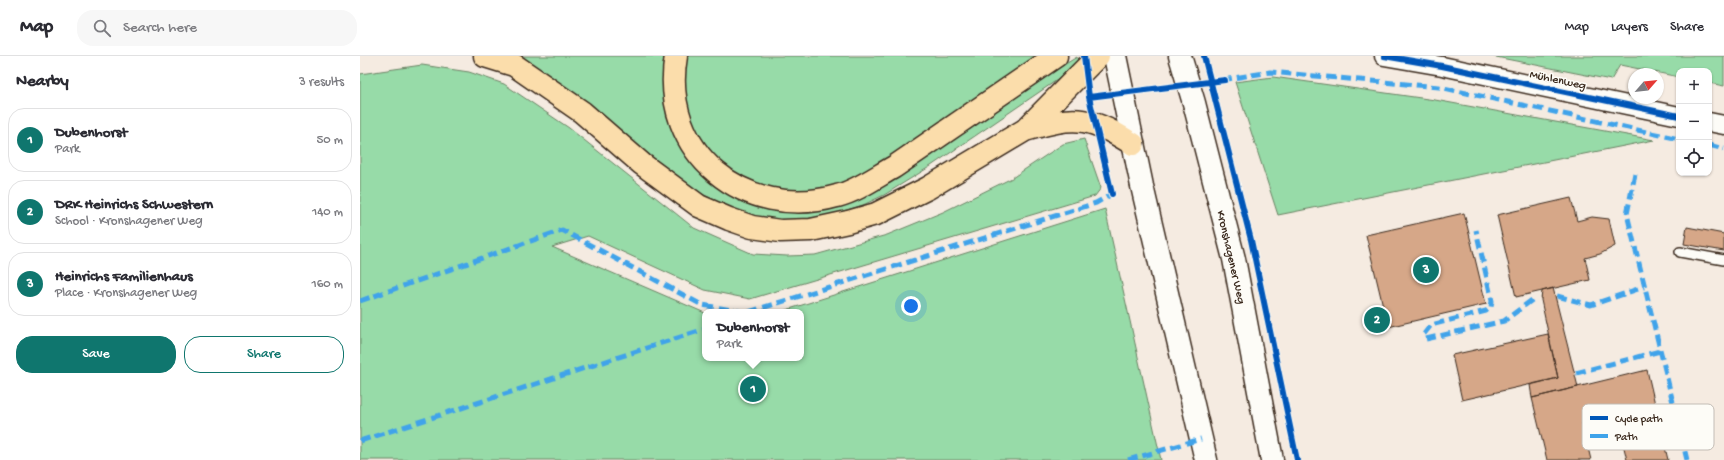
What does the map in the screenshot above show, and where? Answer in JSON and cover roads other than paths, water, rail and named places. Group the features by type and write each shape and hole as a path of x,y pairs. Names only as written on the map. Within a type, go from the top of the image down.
{"highway":[{"path":"484,56 514,66 582,112 642,164 699,206 752,227 780,231 811,230 876,214 928,188 1025,130 1098,56"},
{"path":"676,56 674,67 675,95 680,121 692,146 705,162 721,177 739,188 761,197 784,202 806,201 838,196 867,183 894,167 1056,56"},
{"path":"1025,130 1053,123 1083,121 1114,133 1133,144"}],"main road":[{"path":"1115,56 1133,144 1206,460"},
{"name":"Kronshagener Weg","path":"1180,56 1194,103 1234,259 1272,460"}],"street":[{"name":"Mühlenweg","path":"1384,56 1442,66 1676,115"},
{"path":"1712,123 1724,125"}],"lane":[{"path":"1680,252 1724,260"}],"place":[{"name":"Heinrichs Familienhaus","path":"1426,270"},
{"name":"DRK Heinrichs Schwestern","path":"1377,320"},
{"name":"Dubenhorst","path":"753,389"}]}
